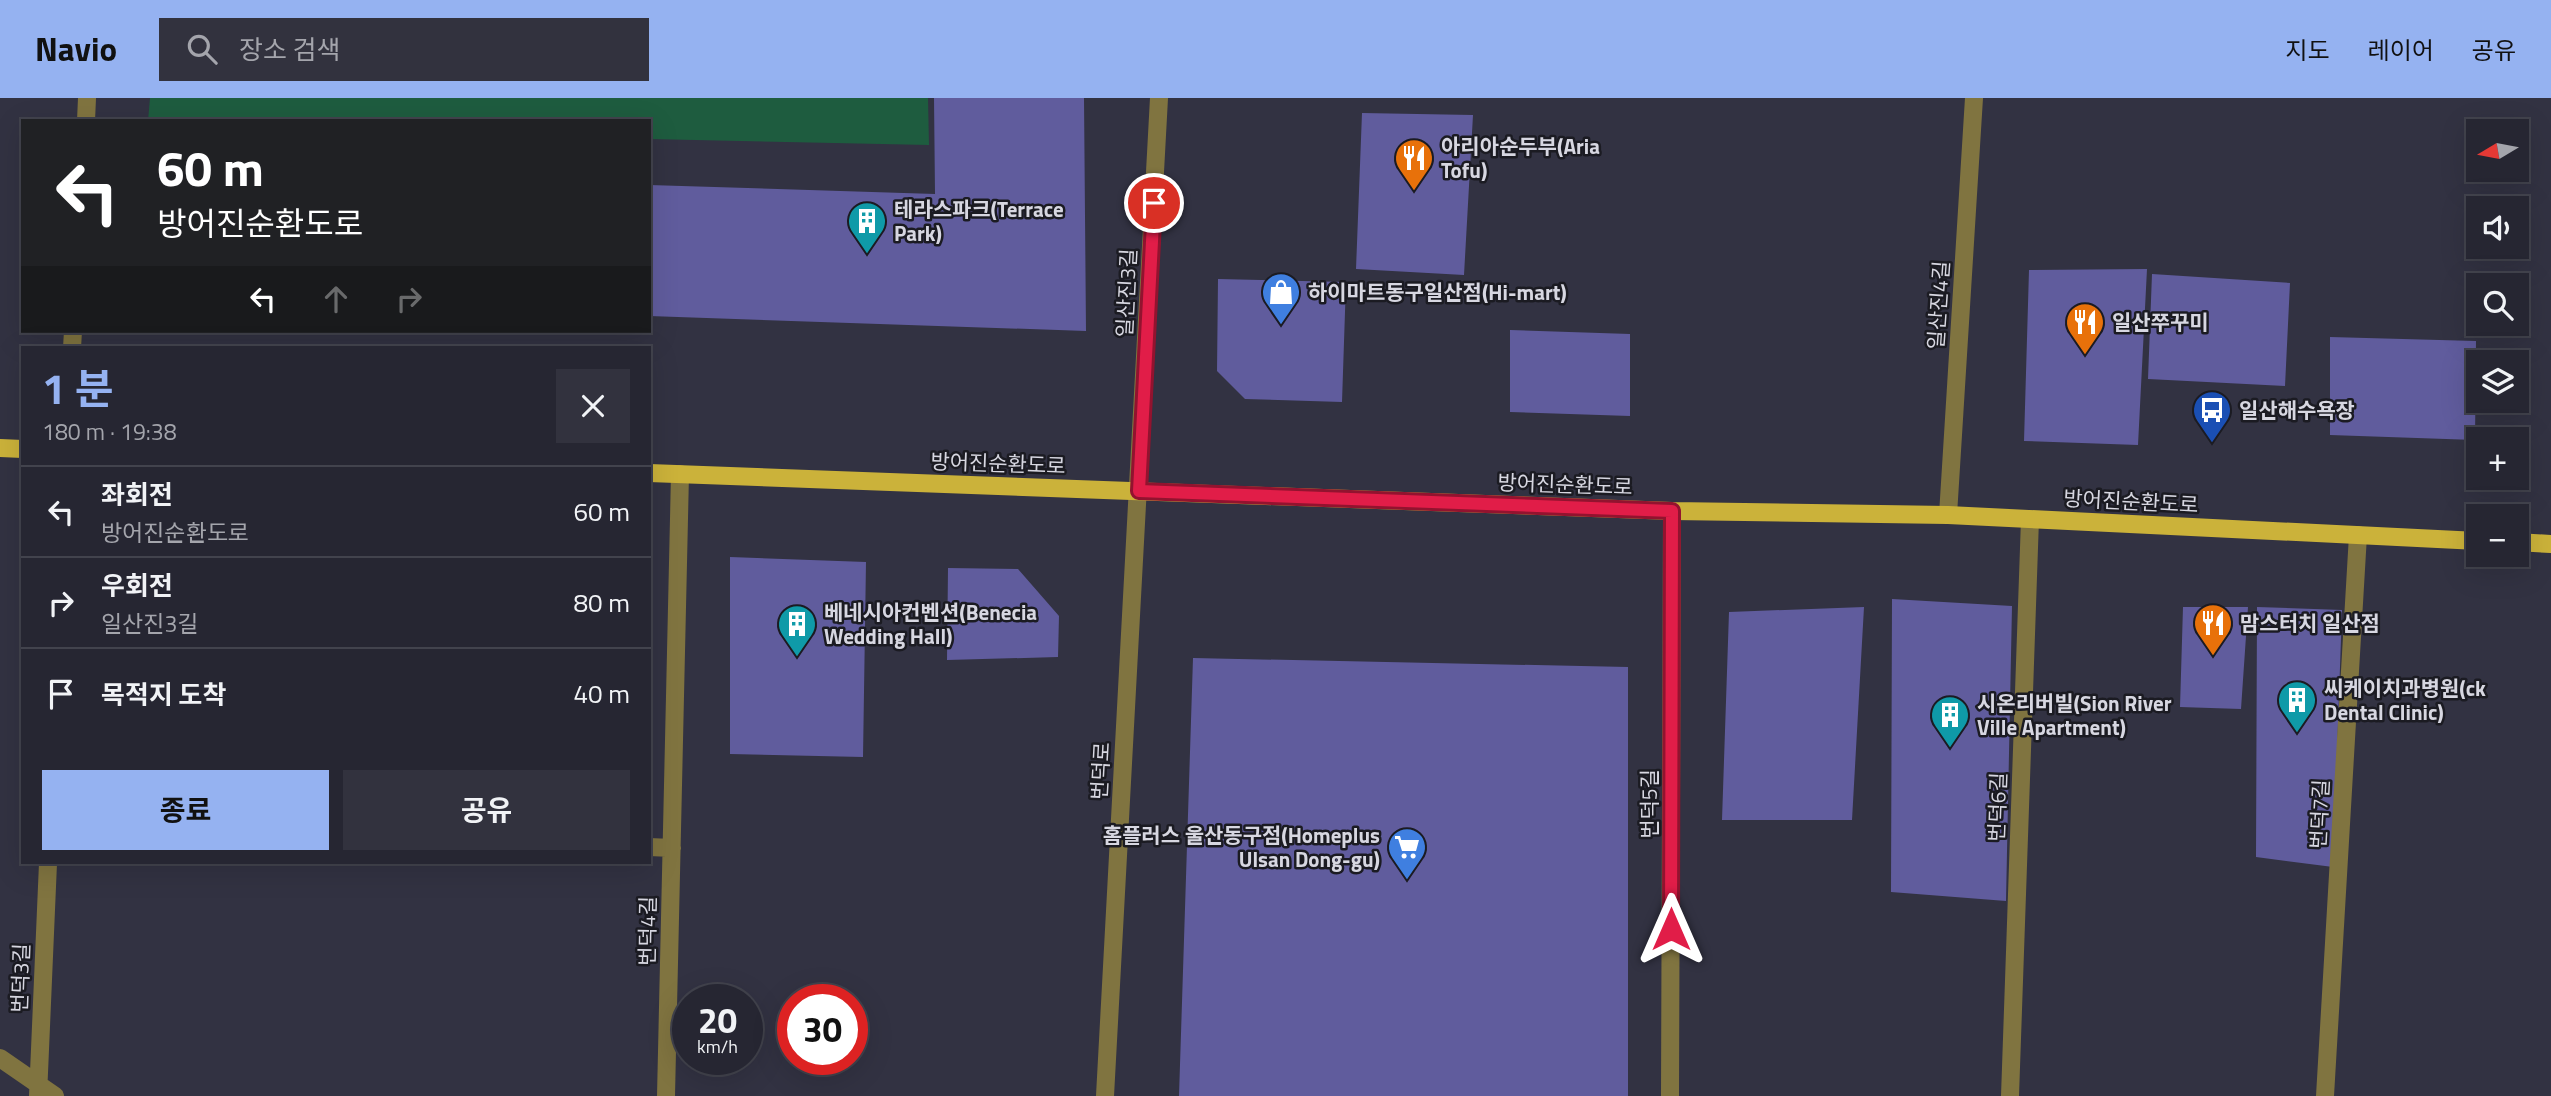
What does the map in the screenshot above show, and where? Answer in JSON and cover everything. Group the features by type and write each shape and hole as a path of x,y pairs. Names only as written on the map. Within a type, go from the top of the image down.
{"main road":[{"path":"0,449 21,449"},
{"name":"방어진순환도로","path":"651,472 1672,511 1948,515 2466,540"},
{"path":"2529,543 2551,544"}],"street":[{"path":"86,119 88,98"},
{"name":"일산진3길","path":"1139,491 1159,98"},
{"name":"일산진4길","path":"1948,515 1974,98"},
{"name":"번덕4길","path":"666,1096 680,474"},
{"name":"번덕로","path":"1105,1096 1139,491"},
{"name":"번덕5길","path":"1670,1096 1672,511"},
{"name":"번덕6길","path":"2010,1096 2030,519"},
{"name":"번덕7길","path":"2325,1096 2358,535"},
{"path":"651,847 672,848"},
{"name":"번덕3길","path":"39,1090 48,864"},
{"path":"0,1058 39,1090 55,1096"}],"green space":[{"path":"150,98 928,98 929,145 651,139 651,119 148,119"}],"building":[{"name":"테라스파크(Terrace Park)","path":"934,98 1084,98 1086,331 651,316 651,185 935,194"},
{"name":"아리아순두부(Aria Tofu)","path":"1362,113 1473,115 1464,275 1356,269"},
{"name":"일산쭈꾸미","path":"2147,269 2138,445 2024,441 2029,270"},
{"path":"2152,274 2290,283 2285,386 2148,379"},
{"name":"하이마트동구일산점(Hi-mart)","path":"1218,279 1346,282 1342,402 1245,399 1217,371"},
{"path":"1510,330 1630,334 1630,416 1510,412"},
{"path":"2330,337 2476,341 2476,350 2466,350 2466,413 2475,413 2475,427 2466,427 2466,440 2330,435"},
{"name":"베네시아컨벤션(Benecia Wedding Hall)","path":"730,557 866,562 863,757 730,754"},
{"path":"948,568 1018,569 1059,616 1058,657 947,660"},
{"path":"651,590 652,590 651,680"},
{"name":"시온리버빌(Sion River Ville Apartment)","path":"1892,599 2012,606 2006,901 1891,892"},
{"path":"1864,607 1852,820 1722,820 1729,612"},
{"name":"맘스터치 일산점","path":"2183,607 2248,607 2241,709 2180,707"},
{"name":"씨케이치과병원(ck Dental Clinic)","path":"2257,607 2342,610 2333,867 2256,857"},
{"name":"홈플러스 울산동구점(Homeplus Ulsan Dong-gu)","path":"1193,658 1628,667 1628,1096 1179,1096"}],"place":[{"name":"아리아순두부(Aria Tofu)","path":"1414,192"},
{"name":"테라스파크(Terrace Park)","path":"867,255"},
{"name":"하이마트동구일산점(Hi-mart)","path":"1281,326"},
{"name":"일산쭈꾸미","path":"2085,356"},
{"name":"일산해수욕장","path":"2212,444"},
{"name":"맘스터치 일산점","path":"2213,657"},
{"name":"베네시아컨벤션(Benecia Wedding Hall)","path":"797,658"},
{"name":"씨케이치과병원(ck Dental Clinic)","path":"2297,734"},
{"name":"시온리버빌(Sion River Ville Apartment)","path":"1950,749"},
{"name":"홈플러스 울산동구점(Homeplus Ulsan Dong-gu)","path":"1407,881"}],"route":[{"path":"1154,203 1139,491 1672,511 1671,929"}]}
